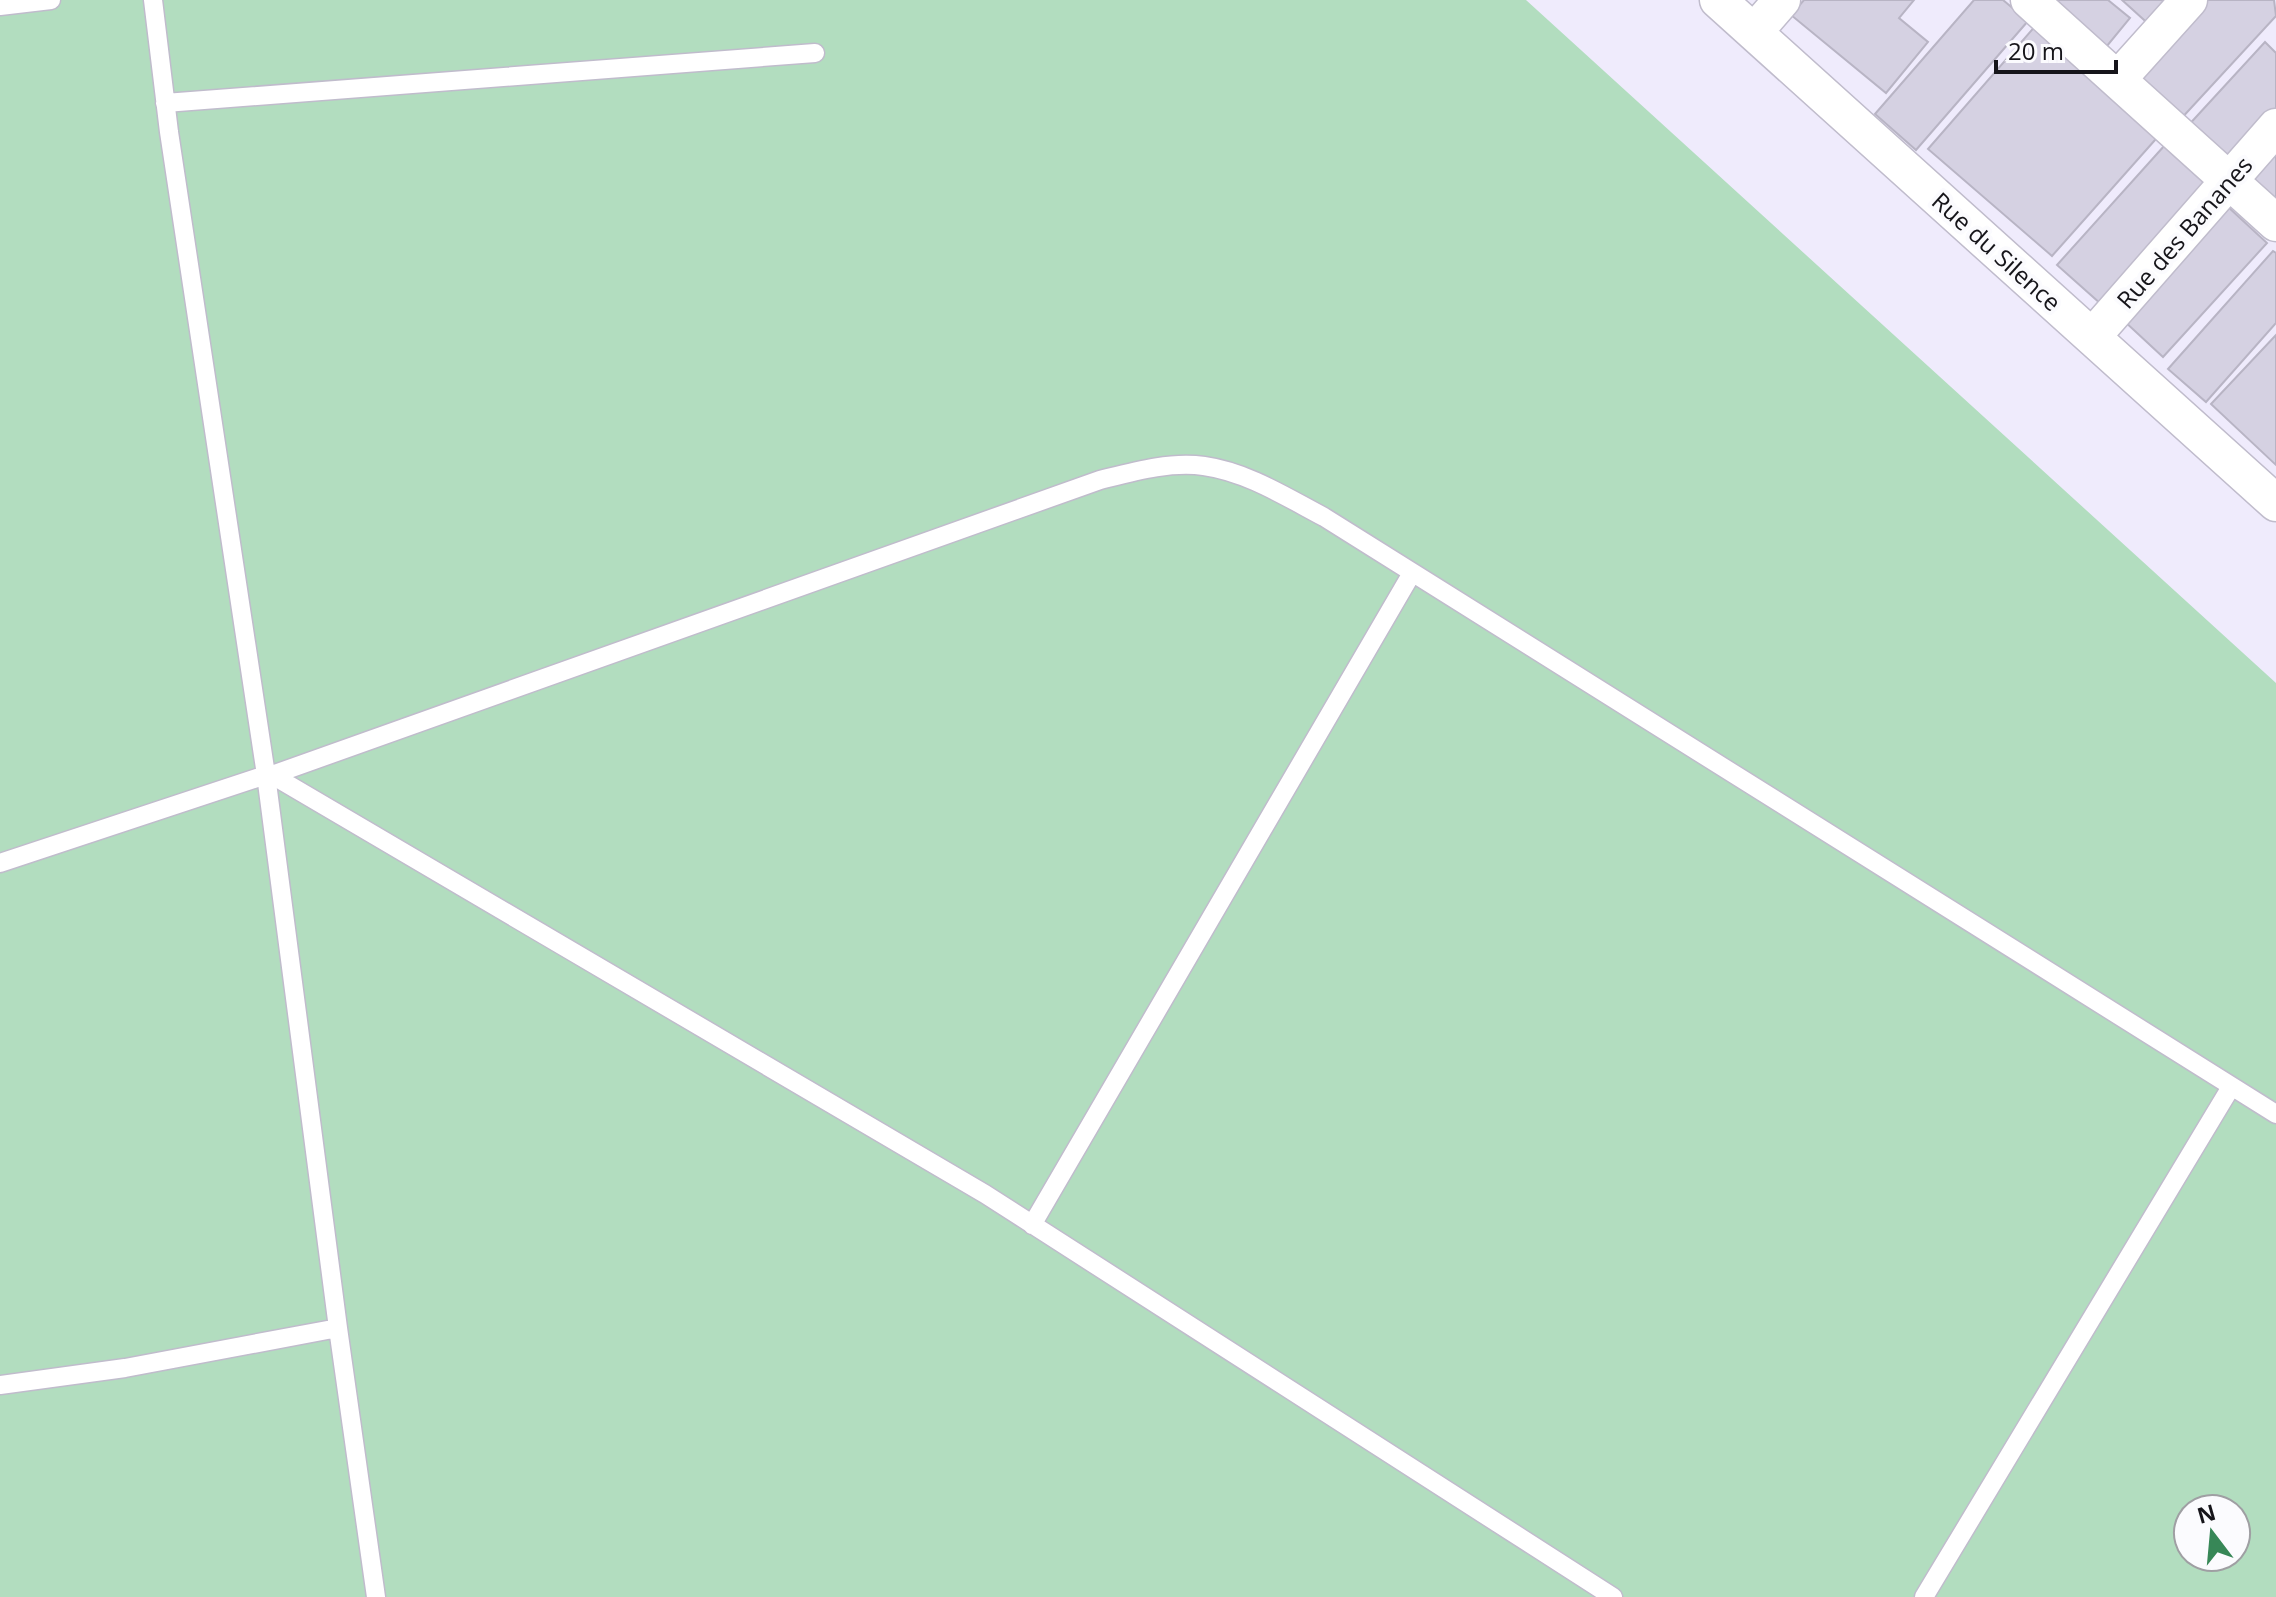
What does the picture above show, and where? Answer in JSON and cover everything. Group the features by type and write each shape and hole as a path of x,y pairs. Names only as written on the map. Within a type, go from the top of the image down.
{"street":[{"name":"Rue du Silence","path":"1718,0 2276,503"},
{"path":"1754,32 1782,0"},
{"path":"2029,0 2276,223"},
{"path":"2118,79 2189,0"},
{"name":"Rue des Bananes","path":"2092,337 2276,127"}],"lane":[{"path":"0,6 51,0"},
{"path":"153,0 165,103 269,775 338,1328 376,1597"},
{"path":"165,103 815,53"},
{"path":"0,863 269,775 1100,480 1145,469 1203,466 1254,480 1324,517 2276,1114"},
{"path":"1032,1225 1412,573"},
{"path":"269,775 971,1186 1613,1597"},
{"path":"1924,1597 2231,1087"},
{"path":"0,1385 125,1368 338,1328"}],"green space":[{"path":"0,0 1526,0 2276,683 2276,1597 0,1597"}],"building":[{"path":"1804,0 1914,0 1899,18 1928,42 1886,93 1791,15"},
{"path":"1974,0 2003,0 2028,21 1916,150 1875,114"},
{"path":"2039,0 2108,0 2130,18 2102,52"},
{"path":"2122,0 2179,0 2153,28"},
{"path":"2202,0 2274,0 2276,16 2178,122 2130,78"},
{"path":"2038,23 2163,131 2052,256 1928,149"},
{"path":"2265,42 2276,53 2276,109 2224,164 2185,129"},
{"path":"2165,145 2210,185 2101,304 2057,265"},
{"path":"2276,154 2276,214 2246,188"},
{"path":"2227,206 2267,243 2163,357 2123,320"},
{"path":"2273,251 2276,253 2276,323 2206,402 2168,369"},
{"path":"2276,335 2276,465 2211,404"}]}
